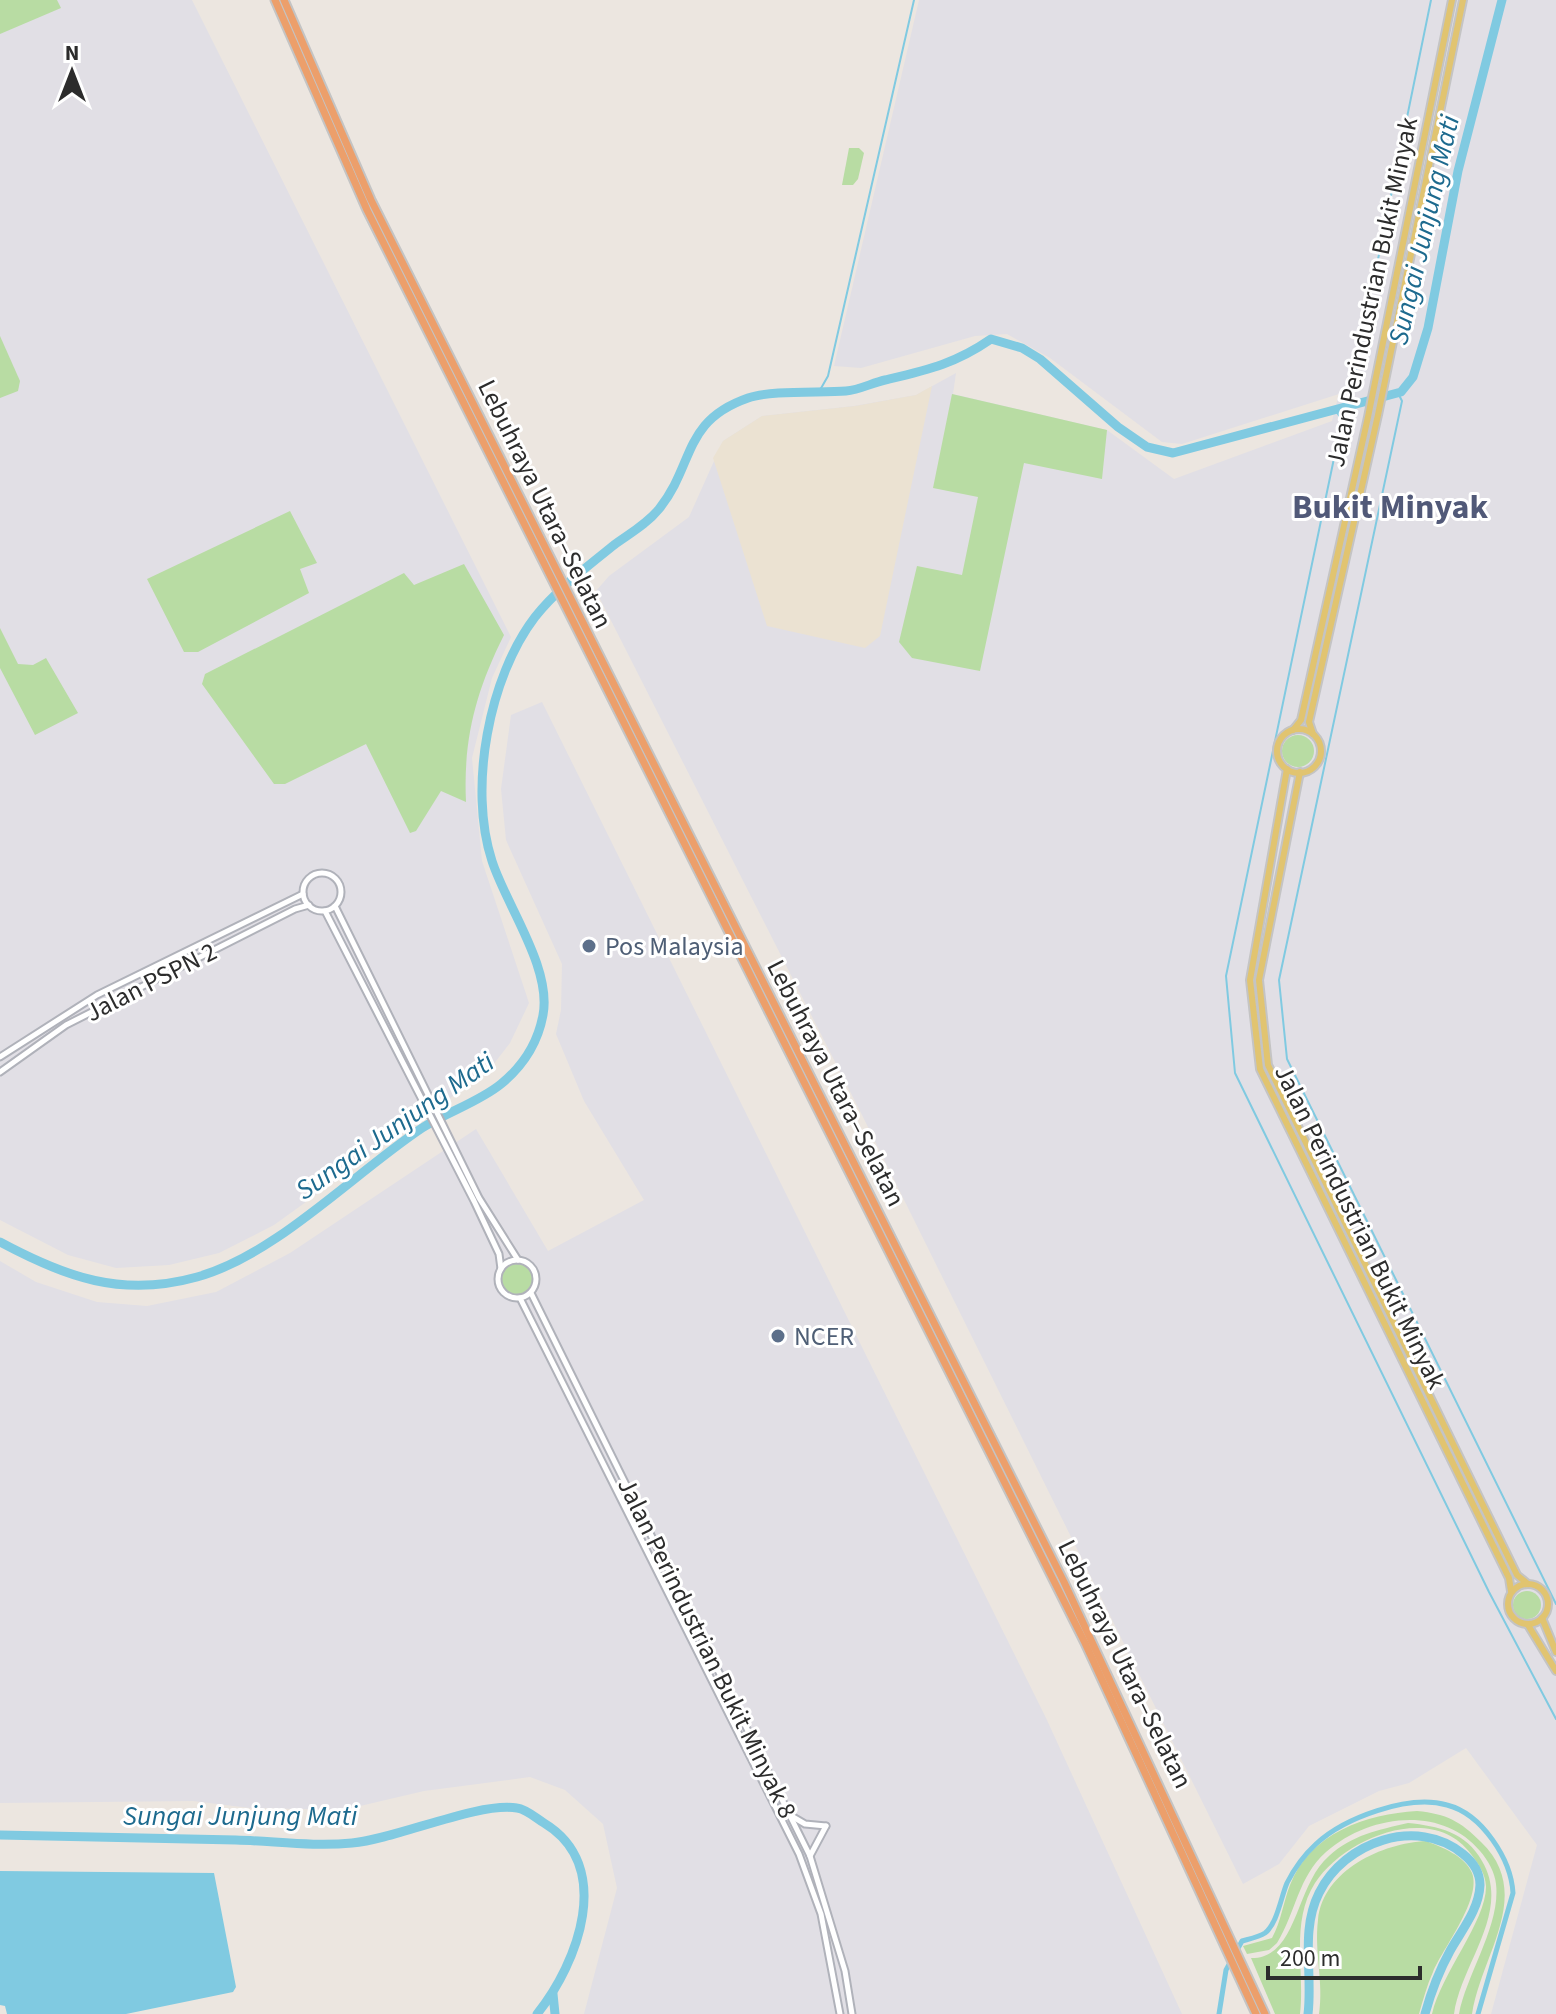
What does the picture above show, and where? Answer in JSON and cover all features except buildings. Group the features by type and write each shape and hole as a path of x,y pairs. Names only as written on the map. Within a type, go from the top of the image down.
{"highway":[{"name":"Lebuhraya Utara–Selatan","path":"275,0 367,210 556,580 568,596 1064,1582 1220,1923 1256,2014"},
{"name":"Lebuhraya Utara–Selatan","path":"284,0 362,180 556,580 563,604 1067,1606 1265,2014"}],"main road":[{"name":"Jalan Perindustrian Bukit Minyak","path":"1293,730 1301,720 1368,417 1452,0"},
{"name":"Jalan Perindustrian Bukit Minyak","path":"1313,734 1309,722 1378,415 1463,0"},
{"path":"1293,730 1313,734 1320,745 1319,758 1314,767 1300,772 1287,769 1278,757 1277,746 1282,737 1293,730"},
{"name":"Jalan Perindustrian Bukit Minyak","path":"1287,769 1250,980 1260,1069 1509,1578 1511,1591"},
{"name":"Jalan Perindustrian Bukit Minyak","path":"1300,772 1259,980 1268,1065 1517,1575 1528,1584"},
{"path":"1528,1625 1542,1618 1548,1608 1547,1597 1540,1588 1528,1584 1511,1591 1507,1604 1510,1616 1528,1625 1556,1671"},
{"path":"1542,1618 1556,1652"}],"street":[{"path":"325,911 335,906 341,889 336,879 328,873 318,873 308,879 303,894 309,905 325,911 499,1254 501,1289 509,1297 520,1298 531,1293 535,1273 527,1263 518,1260 479,1198 335,906"},
{"name":"Jalan PSPN 2","path":"0,1057 86,1001 303,894"},
{"name":"Jalan PSPN 2","path":"0,1072 66,1025 295,909 309,905"},
{"path":"501,1269 518,1260"},
{"name":"Jalan Perindustrian Bukit Minyak 8","path":"531,1293 810,1856 845,1971 852,2014"},
{"name":"Jalan Perindustrian Bukit Minyak 8","path":"520,1298 799,1854 821,1914 840,2014"},
{"path":"790,1814 805,1824 826,1826 810,1856"}],"shaded area":[{"path":"0,0 192,0 511,637 492,678 472,758 482,861 529,1003 510,1043 489,1070 274,1225 219,1253 169,1265 116,1268 68,1255 0,1220"},
{"path":"919,0 1556,0 1556,2014 1491,2014 1537,1845 1466,1748 1409,1783 1379,1791 1309,1826 1279,1864 1243,1884 862,1115 596,591 609,576 689,517 723,441 762,416 854,406 916,395 956,373 953,394 1107,430 1174,479 1332,421 1339,394 1182,444 1162,442 1050,358 1007,334 975,336 861,368 834,366"},
{"path":"932,386 880,636 865,648 767,626 713,458 723,441 762,416 855,406 916,395"},
{"path":"542,702 1046,1718 1182,2014 584,2014 617,1888 603,1824 565,1790 530,1777 424,1791 343,1810 250,1808 193,1801 0,1803 0,1261 36,1282 97,1302 147,1306 216,1292 290,1253 476,1129 548,1251 644,1200 584,1101 556,1034 561,1010 562,964 506,840 501,789 511,715"}],"green space":[{"path":"0,0 57,0 61,8 0,34"},
{"path":"849,148 859,148 864,153 858,179 853,185 842,185"},
{"path":"0,336 20,381 18,391 0,398"},
{"path":"952,394 1107,430 1102,479 1024,463 980,671 912,658 899,642 917,566 962,575 978,497 933,488"},
{"path":"290,511 317,563 300,569 309,593 198,652 184,652 147,579"},
{"path":"464,564 504,635 473,716 467,757 466,802 441,791 416,831 410,833 366,744 285,784 274,784 202,684 205,674 404,573 414,585"},
{"path":"0,628 18,664 33,665 46,658 78,713 35,735 0,668"},
{"path":"1298,735 1309,740 1314,751 1309,762 1298,767 1287,762 1282,751 1287,740"},
{"path":"517,1263 529,1268 534,1280 529,1292 517,1297 505,1292 500,1280 505,1268"},
{"path":"1527,1591 1537,1595 1541,1605 1537,1615 1527,1619 1517,1615 1513,1605 1517,1595"},
{"path":"1417,1811 1437,1814 1466,1829 1496,1862 1504,1883 1500,1925 1472,2014 1459,2014 1493,1916 1496,1884 1491,1867 1480,1851 1464,1836 1446,1826 1405,1820 1363,1829 1343,1839 1326,1852 1309,1872 1277,1943 1269,1950 1247,1954 1243,1946 1272,1938 1290,1885 1311,1852 1342,1830 1360,1822"},
{"path":"1408,1823 1450,1832 1468,1843 1482,1861 1490,1880 1488,1918 1458,1995 1454,2014 1432,2014 1444,1982 1479,1915 1485,1881 1474,1858 1454,1838 1434,1830 1412,1828 1367,1840 1346,1852 1315,1883 1307,1898 1301,1930 1300,2014 1275,2014 1251,1958 1266,1955 1278,1947 1295,1918 1309,1884 1329,1856 1356,1838"},
{"path":"1426,1841 1464,1862 1472,1873 1474,1884 1467,1909 1433,1972 1419,2014 1319,2014 1318,1920 1322,1902 1331,1887 1358,1862 1374,1854 1392,1847"}],"water":[{"path":"0,1871 214,1873 236,1987 233,1992 126,2014 7,2014 5,2006 0,2005"}],"waterway":[{"path":"820,390 828,376 914,0"},
{"path":"1348,406 1431,0"},
{"name":"Sungai Junjung Mati","path":"0,1242 48,1265 95,1280 144,1285 197,1277 256,1251 313,1212 422,1128 473,1102 501,1084 516,1069 537,1035 544,997 535,957 492,861 485,832 483,768 495,701 519,642 535,617 573,579 659,509 700,431 727,408 758,395 856,389 940,365 965,355 991,339 1022,348 1040,359 1118,427 1147,447 1173,453 1401,392 1413,377 1428,328 1458,171 1502,0"},
{"path":"1398,393 1402,401 1279,980 1287,1059 1556,1604"},
{"path":"1334,408 1342,420 1226,976 1235,1073 1489,1592 1556,1719"},
{"path":"1219,2014 1226,1970 1242,1941 1260,1936 1269,1929 1287,1883 1312,1848 1328,1834 1359,1817 1396,1806 1431,1802 1460,1810 1483,1828 1500,1853 1511,1880 1513,1893 1478,2014"},
{"name":"Sungai Junjung Mati","path":"0,1835 338,1844 391,1835 480,1810 520,1809 566,1841 579,1864 584,1889 576,1942 565,1969 537,2014"},
{"path":"1308,2014 1308,1937 1313,1907 1319,1893 1330,1875 1363,1848 1404,1836 1425,1837 1445,1843 1470,1860 1480,1880 1473,1912 1442,1966 1425,2014"},
{"path":"553,1994 555,2014"}],"place":[{"name":"Pos Malaysia","path":"589,946"},
{"name":"NCER","path":"778,1336"}],"district":[{"name":"Bukit Minyak","path":"1390,507"}]}
